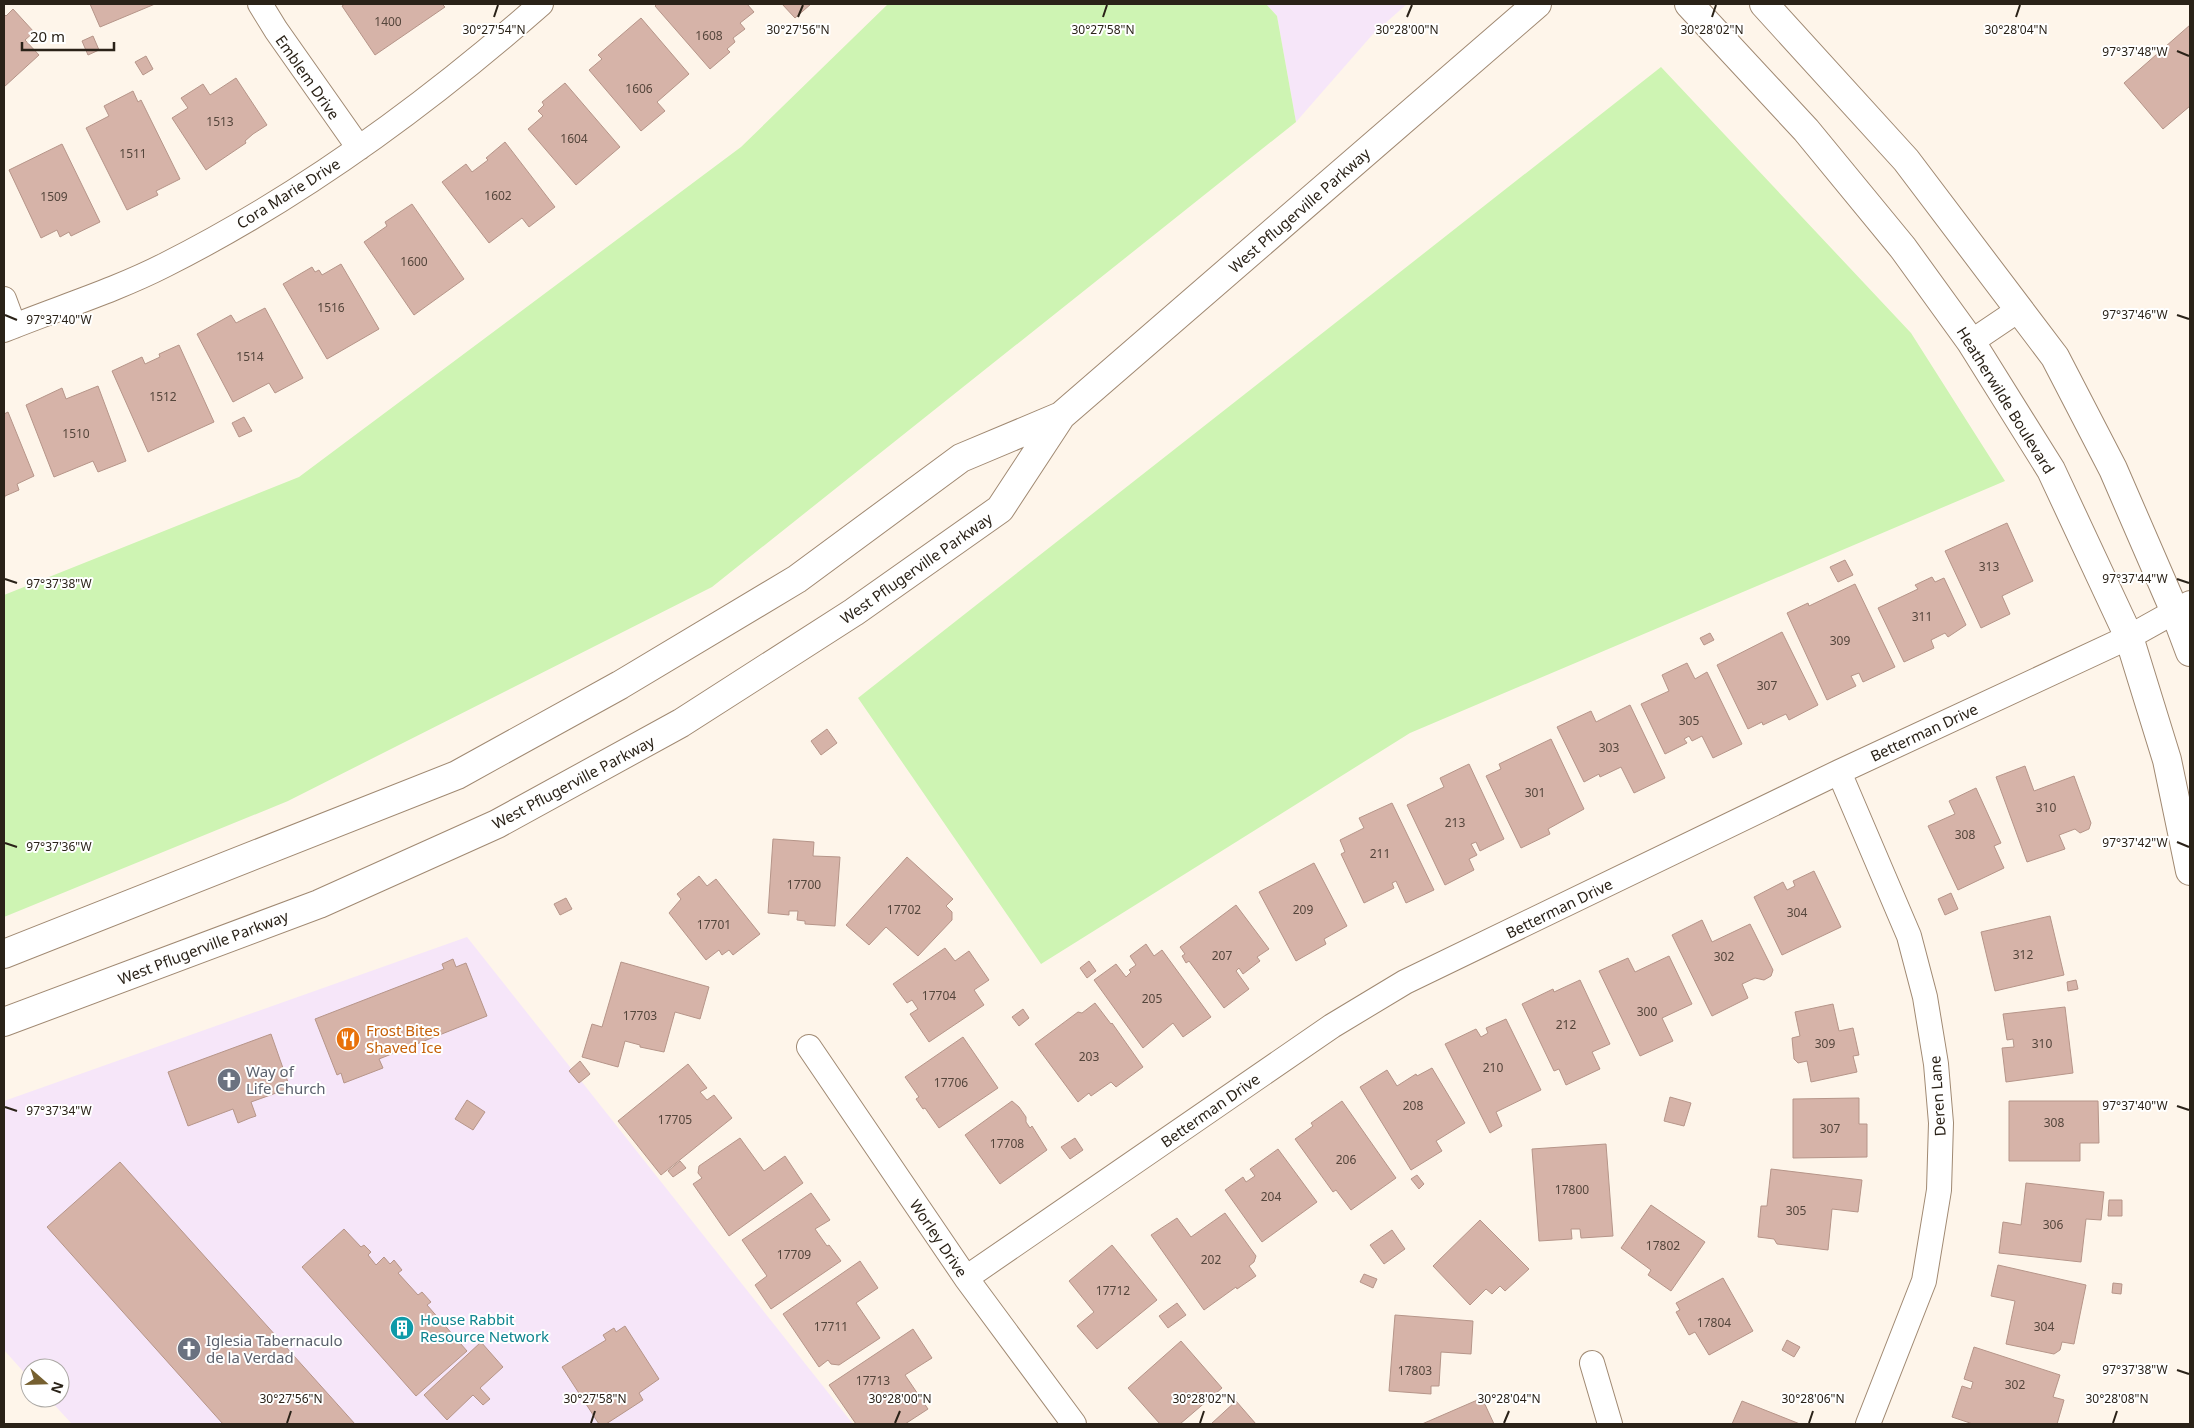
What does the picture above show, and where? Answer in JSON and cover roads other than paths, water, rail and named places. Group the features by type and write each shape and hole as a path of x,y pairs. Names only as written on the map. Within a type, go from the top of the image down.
{"main road":[{"name":"West Pflugerville Parkway","path":"4,1022 336,896 497,824 681,723 854,612 1000,509 1060,416 1537,4"},
{"name":"Heatherwilde Boulevard","path":"1689,4 1806,130 1903,248 1971,342 2051,470 2129,637 2167,760 2190,870"},
{"path":"1764,4 1906,160 2055,357 2183,607 2190,652"},
{"name":"West Pflugerville Parkway","path":"4,954 457,776 620,684 797,579 961,458 1060,416"}],"street":[{"name":"Emblem Drive","path":"260,4 358,148"},
{"name":"Cora Marie Drive","path":"9,328 119,286 165,265 268,209 400,119 484,53 540,4"},
{"path":"4,299 9,328"},
{"path":"1971,342 2020,309"},
{"name":"Betterman Drive","path":"966,1278 1332,1026 1405,982 1839,772 2129,637 2183,607"},
{"name":"Deren Lane","path":"1839,772 1909,936 1925,997 1936,1064 1942,1123 1940,1190 1924,1280 1868,1424"},
{"name":"Worley Drive","path":"810,1047 966,1278 1074,1424"},
{"path":"1592,1363 1610,1424"}],"place":[{"name":"Frost Bites Shaved Ice","path":"348,1039"},
{"name":"Way of Life Church","path":"229,1080"},
{"name":"House Rabbit Resource Network","path":"402,1328"},
{"name":"Iglesia Tabernaculo de la Verdad","path":"189,1349"}]}
